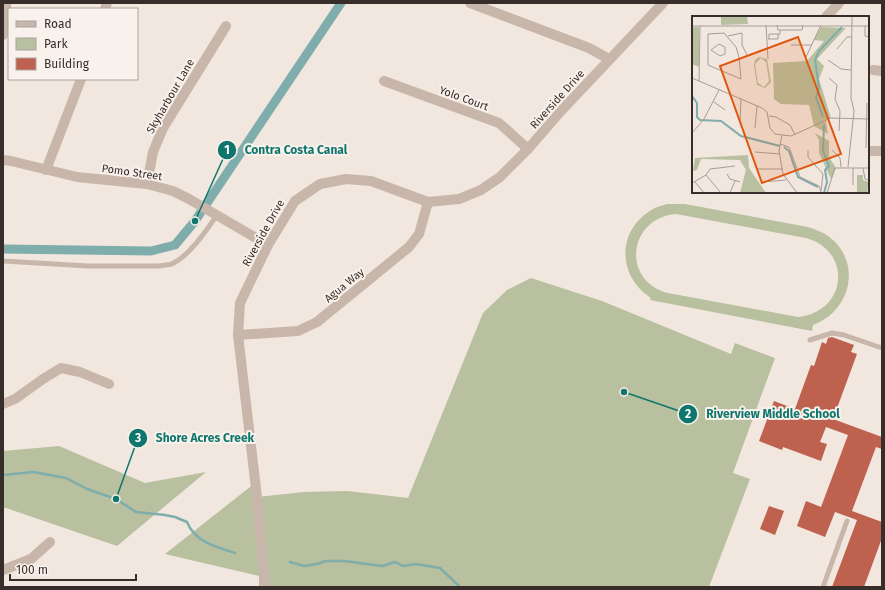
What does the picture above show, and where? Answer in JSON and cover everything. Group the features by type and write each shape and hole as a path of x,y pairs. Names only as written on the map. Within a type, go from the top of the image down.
{"street":[{"path":"3,35 6,21 6,3"},
{"path":"470,3 590,48 609,59"},
{"name":"Riverside Drive","path":"264,587 257,498 238,335 240,302 268,245 295,201 320,184 346,179 371,181 428,202 459,199 481,190 500,177 528,150 609,59 663,3"},
{"path":"827,16 839,3"},
{"name":"Skyharbour Lane","path":"147,184 153,152 163,128 226,26"},
{"path":"46,170 81,80"},
{"name":"Yolo Court","path":"384,81 499,123 528,150"},
{"path":"869,151 882,151"},
{"name":"Pomo Street","path":"3,160 77,177 147,184 173,191 268,245"},
{"name":"Agua Way","path":"238,335 298,331 317,322 409,247 419,234 428,202"},
{"path":"3,404 16,399 61,368 80,372 109,384"},
{"path":"3,570 31,559 50,542"}],"lane":[{"path":"3,261 88,266 152,266 171,264 183,256 221,217"},
{"path":"810,340 832,333 844,335 882,348"},
{"path":"823,587 847,521"}],"green space":[{"path":"667,204 685,204 808,227 825,234 837,244 845,256 848,269 848,283 844,296 837,308 827,318 813,325 812,331 650,300 651,298 640,289 632,278 627,267 625,254 627,242 631,230 639,220 652,210","holes":["676,214 806,238 821,245 831,255 837,267 838,280 834,293 827,304 814,313 798,317 668,293 653,286 643,276 637,264 636,250 640,238 648,226 660,218"]},
{"path":"531,278 602,301 731,354 735,343 775,358 733,473 750,479 709,587 264,587 264,577 165,554 255,483 257,497 304,492 348,491 408,498 483,313 507,290"},
{"path":"59,446 145,483 206,472 117,546 3,508 3,451"}],"building":[{"path":"832,337 854,345 851,352 857,354 833,419 882,437 882,449 876,447 852,511 882,522 882,538 864,587 832,587 857,520 835,512 825,537 797,526 806,501 821,507 848,435 826,427 820,442 827,444 821,461 783,447 782,450 759,441 774,401 795,409 811,365 814,366 822,342 826,344 828,338"},
{"path":"769,506 784,511 775,535 760,529"}],"waterway":[{"path":"3,249 151,251 175,245 195,221 341,3"},
{"path":"3,475 33,472 66,478 87,489 116,499 136,512 165,515 187,522 195,534 207,543 235,553"},
{"path":"290,562 304,566 326,561 344,561 382,566 395,562 403,566 416,564 440,568 460,587"}],"place":[{"name":"Contra Costa Canal","path":"195,221"},
{"name":"Riverview Middle School","path":"624,392"},
{"name":"Shore Acres Creek","path":"116,499"}]}
